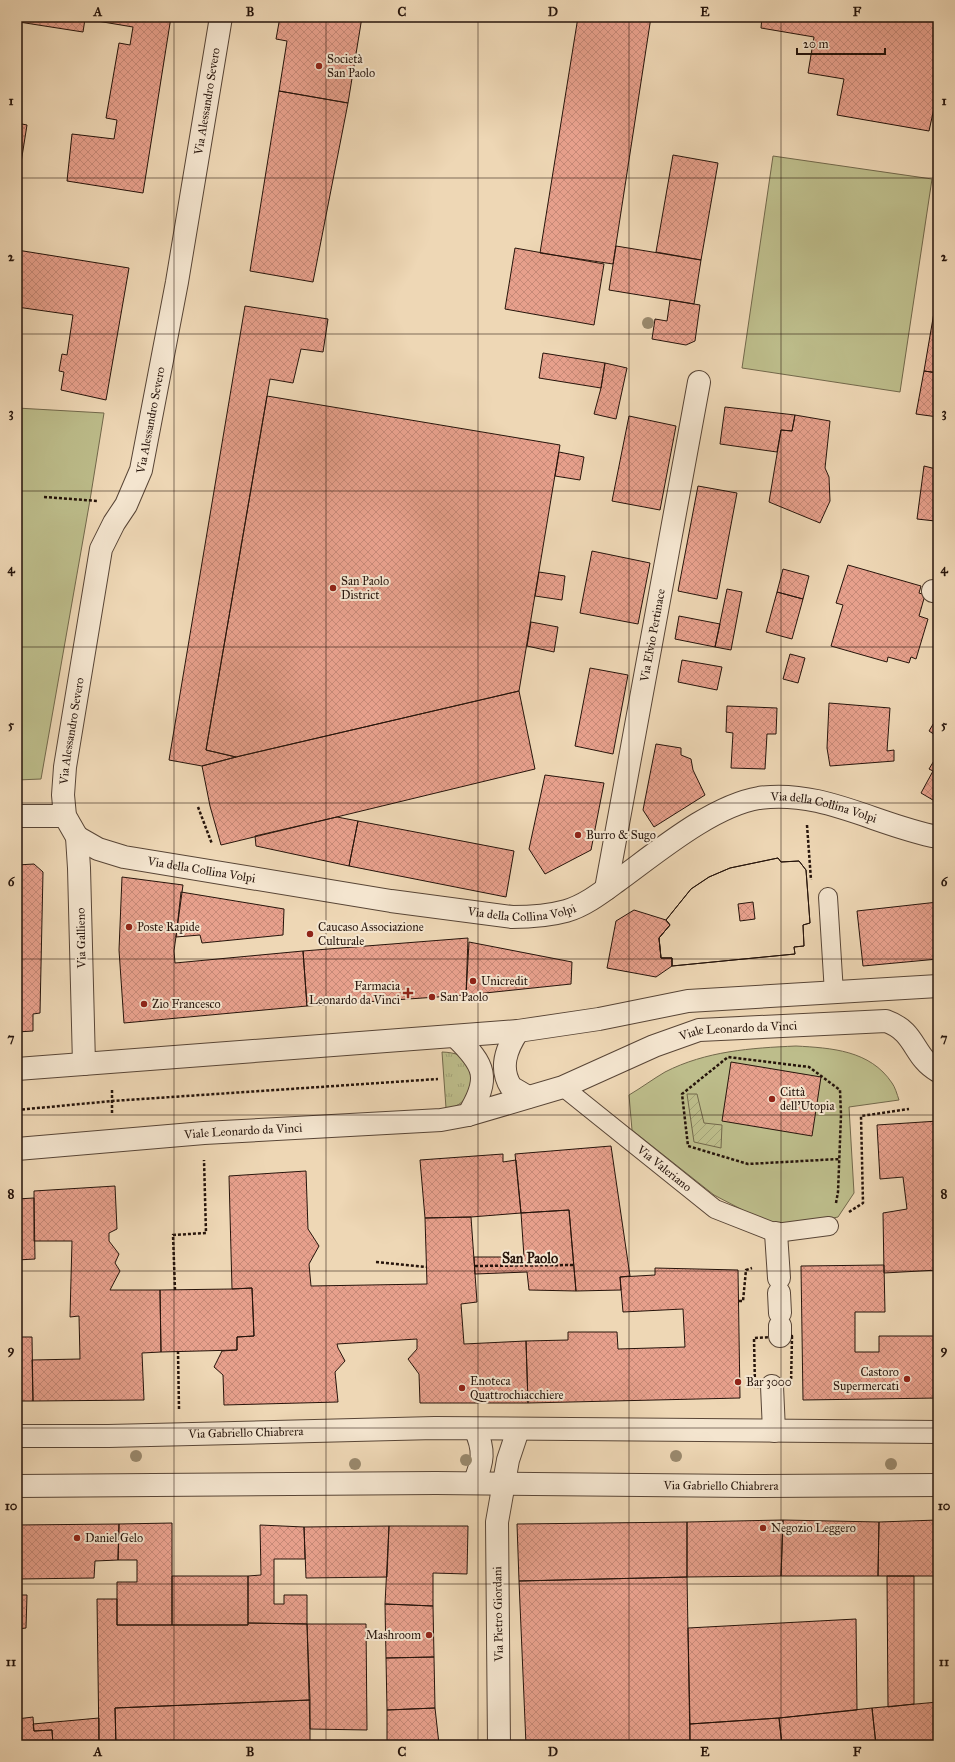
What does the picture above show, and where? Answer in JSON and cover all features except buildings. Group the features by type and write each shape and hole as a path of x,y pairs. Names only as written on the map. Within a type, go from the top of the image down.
{"street":[{"name":"Via Alessandro Severo","path":"65,816 63,795 65,767 102,549 114,523 126,505 141,470 177,282 221,17"},
{"name":"Via Elvio Pertinace","path":"606,889 699,382"},
{"name":"Via della Collina Volpi","path":"77,837 98,849 124,857 391,901 512,917 542,916 567,911 577,907 606,889 684,833 738,804 758,798 804,798 859,813 916,833 938,837"},
{"path":"17,816 65,816"},
{"name":"Via Gallieno","path":"65,816 77,837 84,1064"},
{"path":"17,1069 456,1037 518,1031 599,1019 688,1001 938,986"},
{"name":"Viale Leonardo da Vinci","path":"17,1149 204,1133 441,1120 468,1115 563,1087 654,1046 699,1030 886,1022 897,1025 905,1032 923,1060 938,1071"},
{"path":"518,1031 507,1051 504,1068 511,1087 528,1097"},
{"path":"456,1037 474,1054 482,1072 482,1086 480,1094 468,1115"},
{"path":"776,1233 780,1309"},
{"path":"772,1386 774,1431"},
{"name":"Via Gabriello Chiabrera","path":"17,1436 435,1428 518,1430 938,1432"},
{"path":"474,1429 481,1441 482,1462 474,1483"},
{"path":"505,1483 508,1460 518,1430"},
{"name":"Via Gabriello Chiabrera","path":"17,1486 474,1483 748,1486 938,1485"},
{"name":"Via Pietro Giordani","path":"499,1745 497,1522 505,1483"}],"lane":[{"path":"828,897 834,993"},
{"name":"Via Valeriano","path":"563,1087 715,1209 776,1233 829,1226"}],"path":[{"path":"44,497 90,500 126,505"},
{"path":"198,807 215,851"},
{"path":"806,823 809,854"},
{"path":"838,1192 841,1115 840,1090 809,1067 728,1057 682,1094 688,1146 748,1164 839,1159"},
{"path":"17,1110 438,1079"},
{"path":"112,1090 112,1114"},
{"path":"829,1226 863,1203 861,1116 909,1109"},
{"path":"175,1290 173,1235 206,1233 204,1133"},
{"path":"376,1262 427,1267"},
{"path":"475,1266 574,1265"},
{"path":"178,1351 181,1434"}],"green space":[{"path":"773,156 932,179 900,392 742,368"},
{"path":"17,408 104,413 41,779 17,780"},
{"path":"796,1046 836,1050 861,1057 883,1072 893,1085 899,1100 849,1107 854,1193 838,1217 779,1229 714,1195 632,1130 629,1095 665,1072 696,1059 713,1055 762,1048"},
{"path":"442,1052 458,1055 463,1058 467,1062 471,1073 473,1088 459,1105 451,1108 446,1108"},
{"path":"687,1094 697,1094 704,1123 722,1125 721,1148 694,1142"}],"place":[{"name":"Società San Paolo","path":"319,66"},
{"name":"San Paolo District","path":"333,588"},
{"name":"Burro & Sugo","path":"578,835"},
{"name":"Poste Rapide","path":"129,927"},
{"name":"Caucaso Associazione Culturale","path":"310,934"},
{"name":"Unicredit","path":"473,981"},
{"name":"Farmacia Leonardo da Vinci","path":"408,993"},
{"name":"San Paolo","path":"432,997"},
{"name":"Zio Francesco","path":"144,1004"},
{"name":"Città dell'Utopia","path":"772,1099"},
{"name":"Castoro Supermercati","path":"907,1379"},
{"name":"Bar 3000","path":"738,1382"},
{"name":"Enoteca Quattrochiacchiere","path":"462,1388"},
{"name":"Negozio Leggero","path":"763,1528"},
{"name":"Daniel Gelo","path":"77,1538"},
{"name":"Mashroom","path":"429,1635"}],"district":[{"name":"San Paolo","path":"530,1258"}]}
